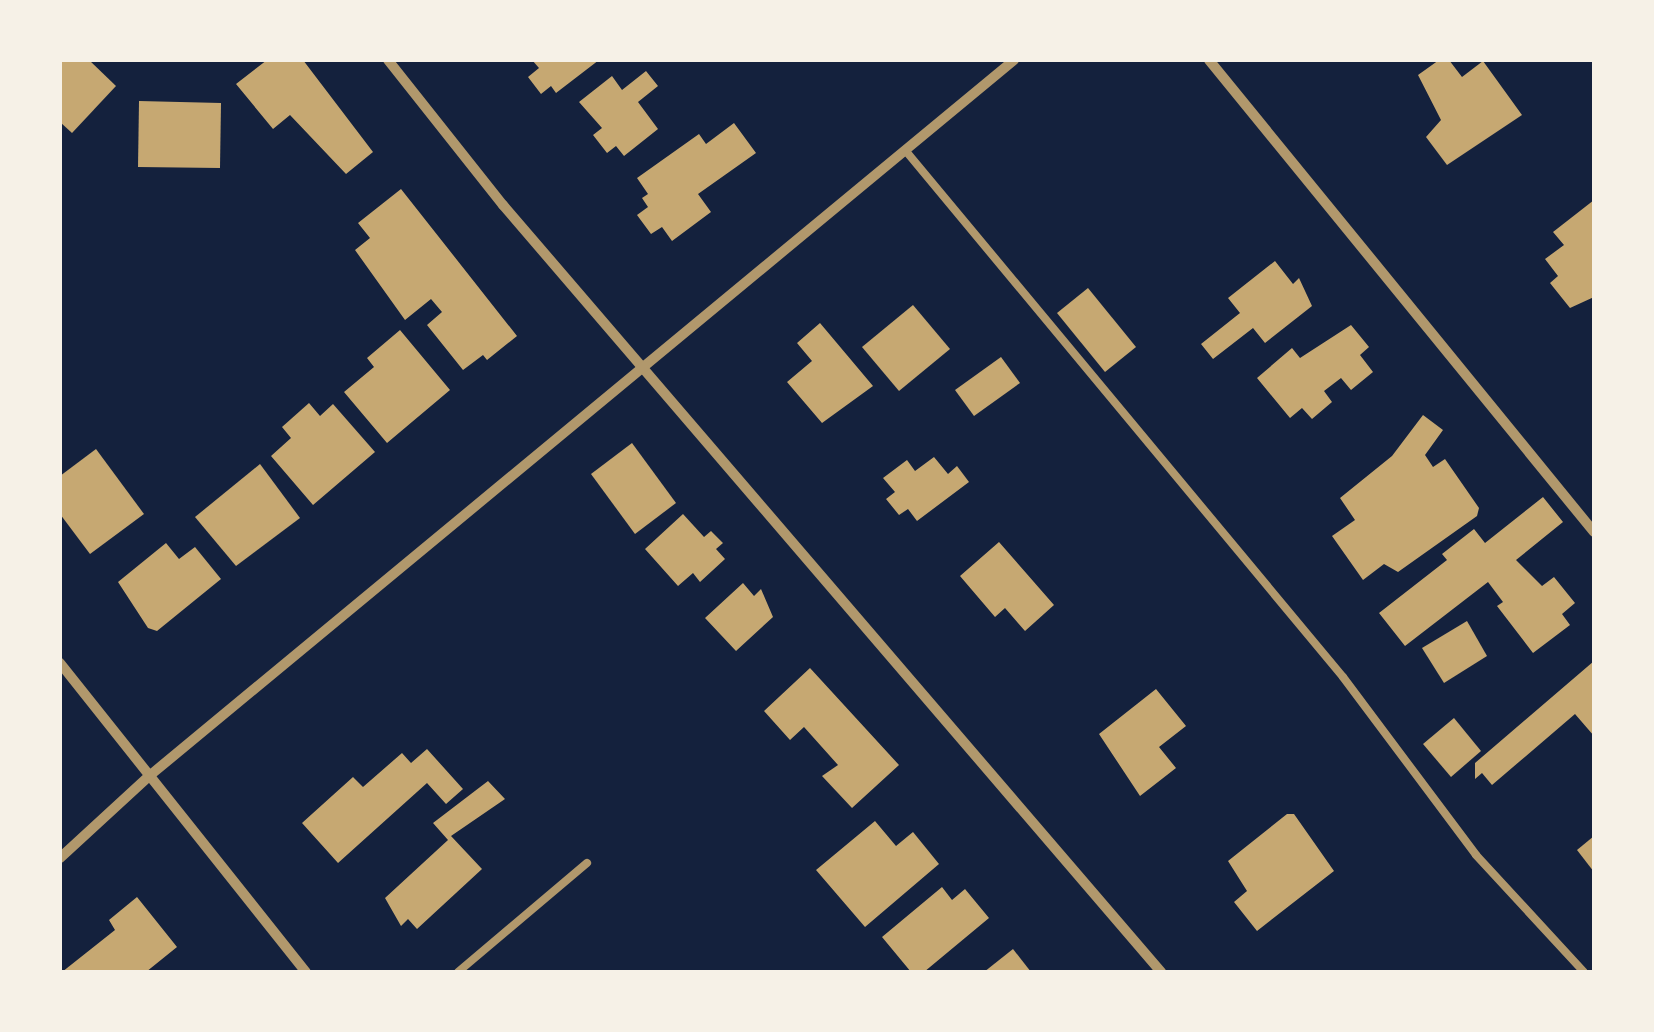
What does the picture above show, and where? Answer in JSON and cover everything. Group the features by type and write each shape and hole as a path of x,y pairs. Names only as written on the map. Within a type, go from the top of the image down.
{"street":[{"path":"388,60 642,368 1161,972"},
{"path":"60,858 148,777 1014,60"},
{"path":"1209,60 1594,532"},
{"path":"60,664 299,970"}],"lane":[{"path":"905,150 1343,677 1476,854 1584,972"},
{"path":"458,972 586,863"}],"building":[{"path":"60,60 89,60 116,86 72,133 60,122"},
{"path":"267,60 303,60 373,152 346,174 290,115 273,129 236,84"},
{"path":"532,60 599,60 556,93 551,86 541,94 528,77 539,68"},
{"path":"1439,60 1449,60 1462,77 1483,61 1522,115 1447,165 1426,137 1441,120 1418,75"},
{"path":"646,71 658,86 638,102 658,129 624,156 616,146 607,153 593,135 602,128 579,102 612,76 622,90"},
{"path":"139,101 221,103 220,168 138,167"},
{"path":"734,123 756,153 698,194 711,212 672,241 662,227 651,234 637,215 648,207 642,198 648,194 637,178 699,134 706,144"},
{"path":"401,189 517,336 487,360 483,355 463,370 427,325 442,312 431,299 405,320 355,250 370,238 358,223"},
{"path":"1594,200 1594,297 1570,308 1550,283 1558,276 1545,259 1564,245 1553,232"},
{"path":"1275,261 1293,284 1299,278 1312,306 1265,343 1253,328 1213,359 1201,344 1240,313 1228,298"},
{"path":"1088,288 1136,347 1105,372 1057,313"},
{"path":"913,305 950,349 899,391 862,347"},
{"path":"820,323 873,386 822,423 787,382 812,361 797,343"},
{"path":"1351,325 1369,347 1360,355 1373,372 1351,390 1341,378 1324,391 1332,402 1312,419 1302,408 1290,418 1257,378 1292,348 1300,358"},
{"path":"400,330 450,390 387,443 344,392 374,367 367,358"},
{"path":"1001,357 1020,383 974,416 955,390"},
{"path":"309,403 320,416 333,404 375,452 313,505 271,456 291,438 282,427"},
{"path":"1423,415 1443,430 1425,455 1433,467 1445,459 1479,508 1477,516 1398,572 1384,564 1363,580 1332,536 1355,520 1340,498 1392,456"},
{"path":"632,443 676,503 635,534 591,474"},
{"path":"96,449 144,514 90,554 60,514 60,476"},
{"path":"934,457 948,474 957,466 969,482 917,521 908,509 899,515 886,499 895,492 883,478 907,460 915,471"},
{"path":"260,464 300,518 236,566 195,517"},
{"path":"1543,497 1563,522 1516,560 1542,586 1554,577 1575,603 1562,614 1570,625 1533,653 1497,606 1503,602 1488,582 1405,646 1379,613 1447,560 1442,554 1474,529 1485,543"},
{"path":"683,514 704,537 711,531 723,543 716,549 725,559 700,582 693,573 678,586 645,549"},
{"path":"999,542 1054,605 1025,631 1005,608 995,617 960,576"},
{"path":"166,543 179,559 195,547 221,579 157,631 148,628 118,582"},
{"path":"743,583 754,596 761,589 773,617 736,651 705,618"},
{"path":"1467,621 1487,656 1444,683 1422,648"},
{"path":"1594,661 1594,736 1575,714 1492,785 1482,773 1475,779 1475,763"},
{"path":"810,668 899,765 852,808 822,776 838,765 804,727 790,740 764,711"},
{"path":"1156,689 1186,726 1159,747 1176,768 1140,796 1099,734"},
{"path":"1454,718 1481,751 1451,777 1423,744"},
{"path":"427,749 463,789 446,804 427,783 338,863 302,823 353,777 363,787 402,753 411,763"},
{"path":"488,781 505,799 451,836 482,869 417,929 408,919 401,926 385,898 448,840 433,823"},
{"path":"1287,814 1294,814 1334,871 1257,931 1234,902 1247,891 1228,861"},
{"path":"875,821 896,846 913,832 939,864 865,927 816,870"},
{"path":"1594,836 1594,872 1577,850"},
{"path":"942,887 952,900 965,889 989,918 924,972 911,972 882,937"},
{"path":"137,897 177,947 146,972 62,972 115,930 109,920"},
{"path":"1013,949 1031,972 984,972"}]}
